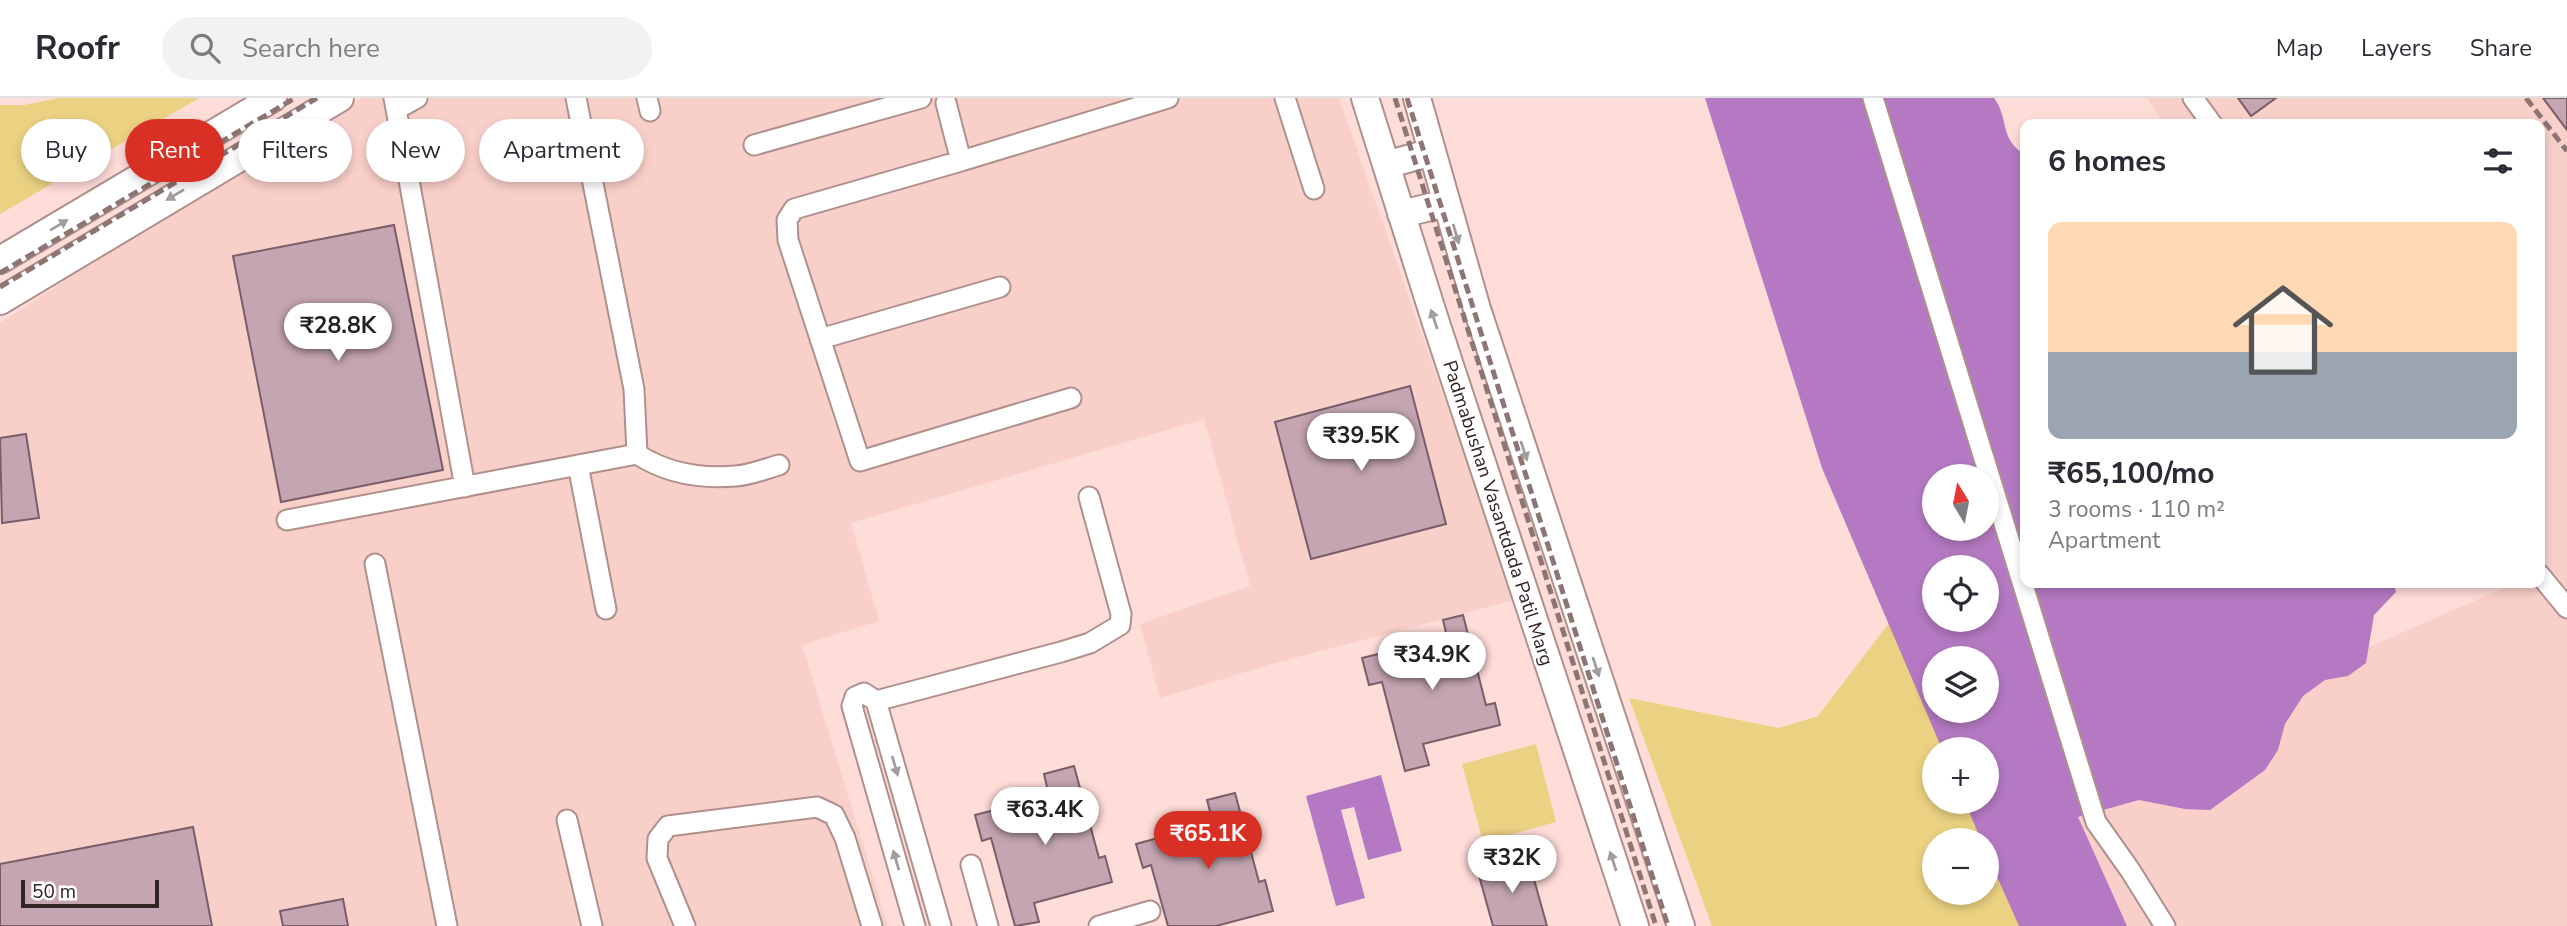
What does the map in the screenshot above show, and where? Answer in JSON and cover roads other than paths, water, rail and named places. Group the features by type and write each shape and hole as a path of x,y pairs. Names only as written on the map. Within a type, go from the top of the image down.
{"main road":[{"path":"0,260 272,98"},
{"path":"0,301 340,98"},
{"name":"Padmabushan Vasantdada Patil Marg","path":"1365,98 1635,926"},
{"path":"1417,98 1477,309 1681,926"},
{"path":"1386,166 1432,152"},
{"path":"104,198 123,226"},
{"path":"1401,214 1447,203"}],"lane":[{"path":"417,98 395,104 465,486"},
{"path":"576,98 634,389 636,454"},
{"path":"754,145 921,98"},
{"path":"1071,398 860,461 788,240 787,220 794,209 1168,98"},
{"path":"1285,98 1314,189"},
{"path":"1873,98 2020,575"},
{"path":"2193,98 2208,119"},
{"path":"951,100 961,161"},
{"path":"820,339 1000,287"},
{"path":"287,520 636,454 658,467 688,474 738,476 779,465"},
{"path":"578,465 606,609"},
{"path":"876,701 1061,652 1090,643 1121,625 1121,614 1089,498"},
{"path":"375,564 447,926"},
{"path":"2545,581 2567,608"},
{"path":"2024,588 2096,822 2165,926"},
{"path":"915,926 852,706 855,697 864,693 876,701 941,926"},
{"path":"685,926 657,858 658,839 668,826 817,807 834,815 845,838 872,926"},
{"path":"567,820 592,926"},
{"path":"971,865 988,926"},
{"path":"1099,926 1150,911"}],"railway":[{"path":"0,273 295,98"},
{"path":"0,287 317,98"},
{"path":"1395,98 1656,926"},
{"path":"1407,98 1668,926"},
{"path":"2526,98 2542,119"},
{"path":"2545,123 2567,151"}]}
